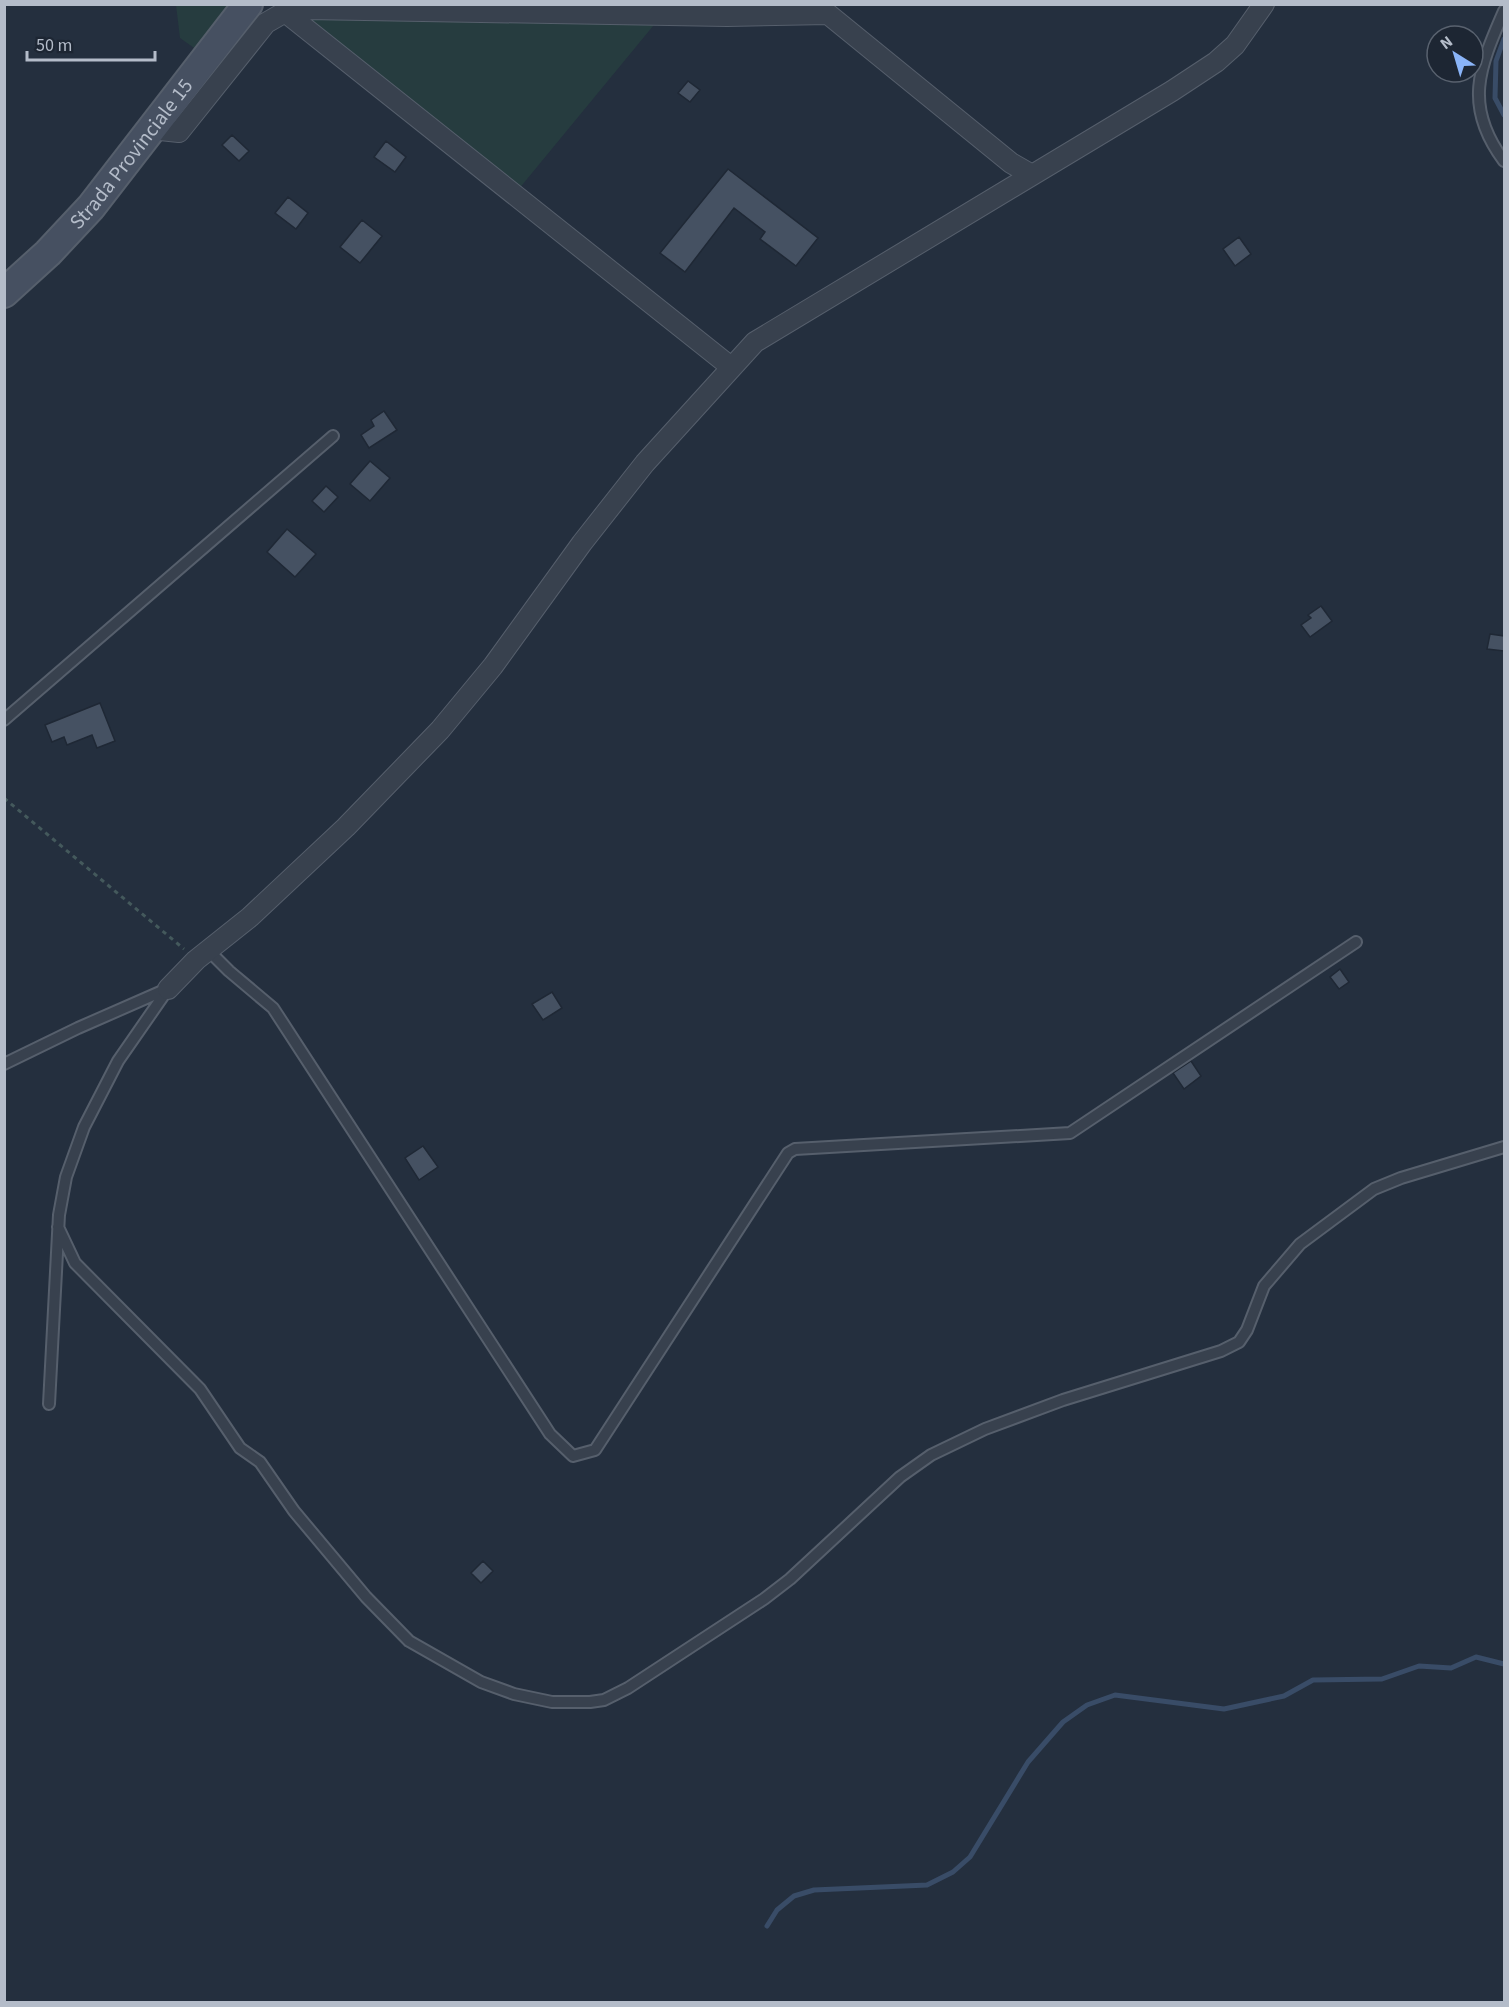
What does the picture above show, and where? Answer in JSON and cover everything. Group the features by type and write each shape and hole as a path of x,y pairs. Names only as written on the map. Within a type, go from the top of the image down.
{"main road":[{"name":"Strada Provinciale 15","path":"4,293 48,253 91,207 248,4"}],"street":[{"path":"168,989 250,917 346,827 440,730 493,666 582,543 645,463 755,342 1172,91 1216,62 1235,45 1264,4"},
{"path":"151,129 179,132 266,23 285,12 307,9 727,16 828,14 1011,163 1032,175"},
{"path":"285,12 731,367"}],"lane":[{"path":"1504,11 1485,54 1479,81 1481,112 1486,132 1504,161"},
{"path":"4,720 333,436"},
{"path":"203,956 229,971 273,1008 550,1434 573,1456 595,1450 788,1154 795,1149 1070,1133 1356,942"},
{"path":"4,1064 78,1028 168,989"},
{"path":"48,1404 58,1227 66,1177 84,1127 118,1061 168,989"},
{"path":"58,1227 75,1263 200,1389 240,1448 260,1462 294,1511 366,1597 409,1641 481,1682 514,1694 552,1702 590,1702 604,1700 628,1688 764,1599 790,1579 900,1478 930,1455 985,1429 1063,1400 1221,1351 1239,1342 1248,1330 1264,1286 1279,1266 1300,1244 1374,1189 1401,1178 1504,1147"}],"path":[{"path":"4,798 203,956"}],"green space":[{"path":"176,5 232,5 197,50 180,38"},
{"path":"306,14 658,20 518,190 302,19"}],"building":[{"path":"688,81 700,90 690,102 678,93"},
{"path":"232,135 249,151 239,161 222,145"},
{"path":"386,141 406,157 395,172 374,157"},
{"path":"728,169 818,238 796,266 760,239 765,232 734,208 685,272 660,253"},
{"path":"288,197 308,213 296,229 275,213"},
{"path":"362,220 382,236 360,263 340,247"},
{"path":"1239,237 1251,254 1235,266 1223,249"},
{"path":"384,411 397,430 369,448 361,435 374,426 371,420"},
{"path":"370,461 390,478 370,501 350,484"},
{"path":"326,486 338,497 324,512 312,501"},
{"path":"287,529 316,554 295,577 267,552"},
{"path":"1321,606 1332,621 1310,637 1301,625 1311,618 1308,615"},
{"path":"1490,634 1504,636 1504,651 1487,649"},
{"path":"100,703 115,741 97,748 92,735 67,745 64,737 52,742 45,725"},
{"path":"1340,969 1349,982 1339,989 1330,977"},
{"path":"552,992 562,1008 543,1020 532,1004"},
{"path":"1191,1061 1201,1076 1184,1089 1173,1073"},
{"path":"423,1146 438,1167 419,1180 405,1158"},
{"path":"483,1561 493,1571 481,1583 471,1573"}],"waterway":[{"path":"1504,39 1496,61 1495,98 1504,115"},
{"path":"767,1926 777,1910 794,1896 814,1890 927,1885 953,1872 970,1857 1028,1762 1063,1722 1087,1705 1115,1695 1224,1709 1284,1696 1313,1680 1382,1679 1419,1666 1451,1668 1476,1657 1504,1664"}]}
